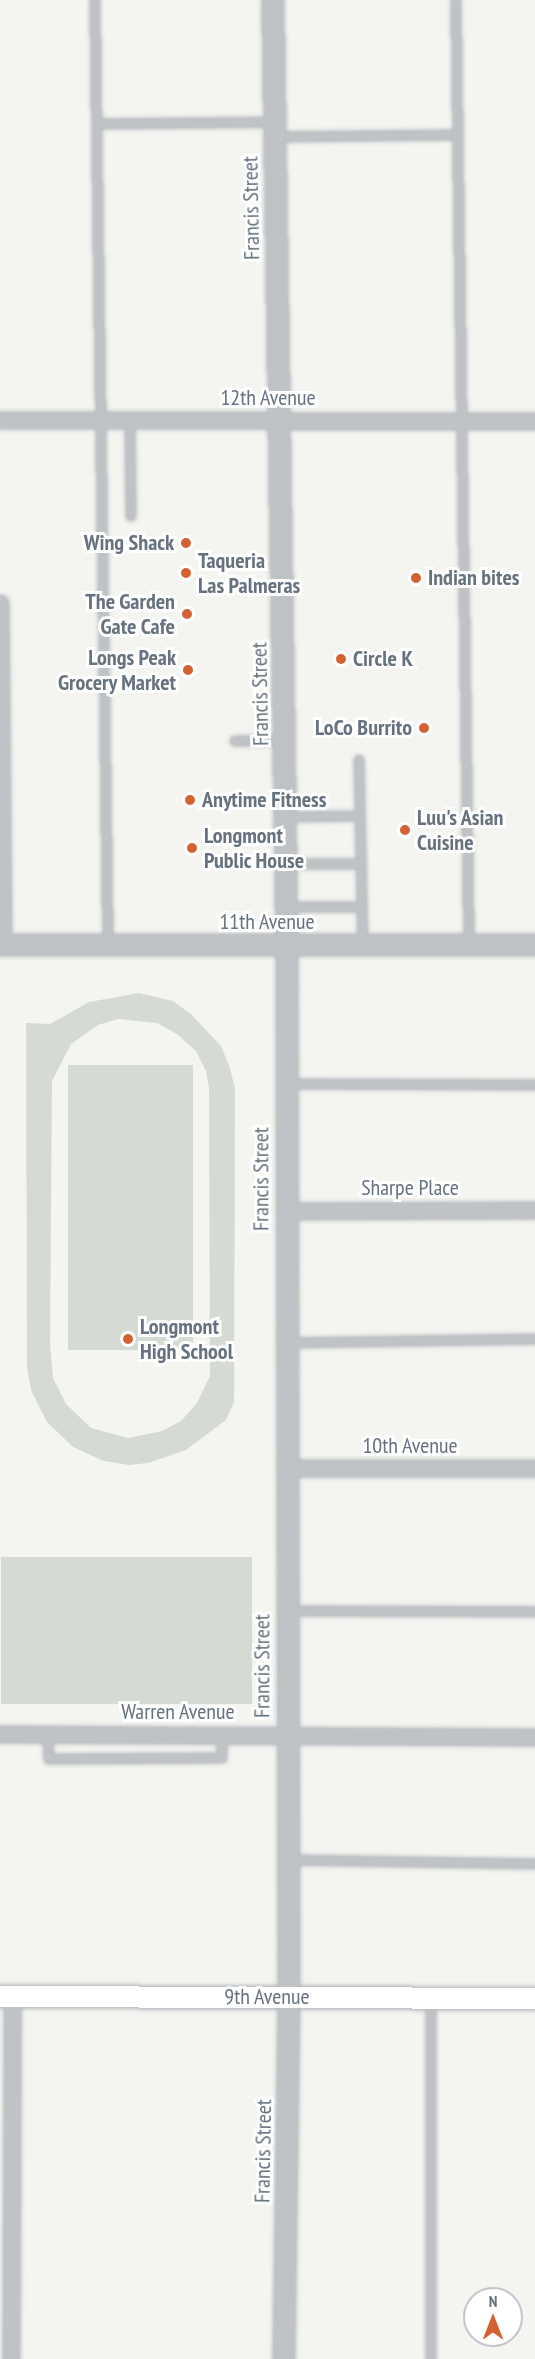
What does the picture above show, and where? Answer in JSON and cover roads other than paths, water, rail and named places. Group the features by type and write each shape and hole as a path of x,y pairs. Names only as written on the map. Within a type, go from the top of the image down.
{"main road":[{"name":"9th Avenue","path":"6,1996 535,1998"}],"street":[{"name":"Francis Street","path":"273,0 287,946 285,1468 289,1997 284,2359"},
{"name":"12th Avenue","path":"0,420 535,421"},
{"path":"0,603 2,945"},
{"name":"11th Avenue","path":"2,945 535,945"},
{"name":"Sharpe Place","path":"285,1211 535,1210"},
{"name":"10th Avenue","path":"285,1468 535,1468"},
{"name":"Warren Avenue","path":"0,1734 535,1737"},
{"path":"6,1996 11,2359"}],"lane":[{"path":"95,0 103,420 108,946"},
{"path":"456,0 468,945"},
{"path":"97,124 457,135"},
{"path":"130,420 131,516"},
{"path":"235,741 284,741"},
{"path":"359,760 363,945"},
{"path":"285,817 360,816"},
{"path":"286,864 361,864"},
{"path":"286,907 362,907"},
{"path":"286,1084 535,1085"},
{"path":"285,1343 535,1339"},
{"path":"286,1611 535,1612"},
{"path":"48,1734 49,1759 222,1758 222,1734"},
{"path":"288,1860 535,1864"},
{"path":"431,1998 431,2359"}],"place":[{"name":"Wing Shack","path":"186,543"},
{"name":"Taqueria Las Palmeras","path":"186,573"},
{"name":"Indian bites","path":"416,578"},
{"name":"The Garden Gate Cafe","path":"187,614"},
{"name":"Circle K","path":"341,659"},
{"name":"Longs Peak Grocery Market","path":"188,670"},
{"name":"LoCo Burrito","path":"424,728"},
{"name":"Anytime Fitness","path":"190,800"},
{"name":"Luu's Asian Cuisine","path":"405,830"},
{"name":"Longmont Public House","path":"192,848"},
{"name":"Longmont High School","path":"128,1339"}]}
